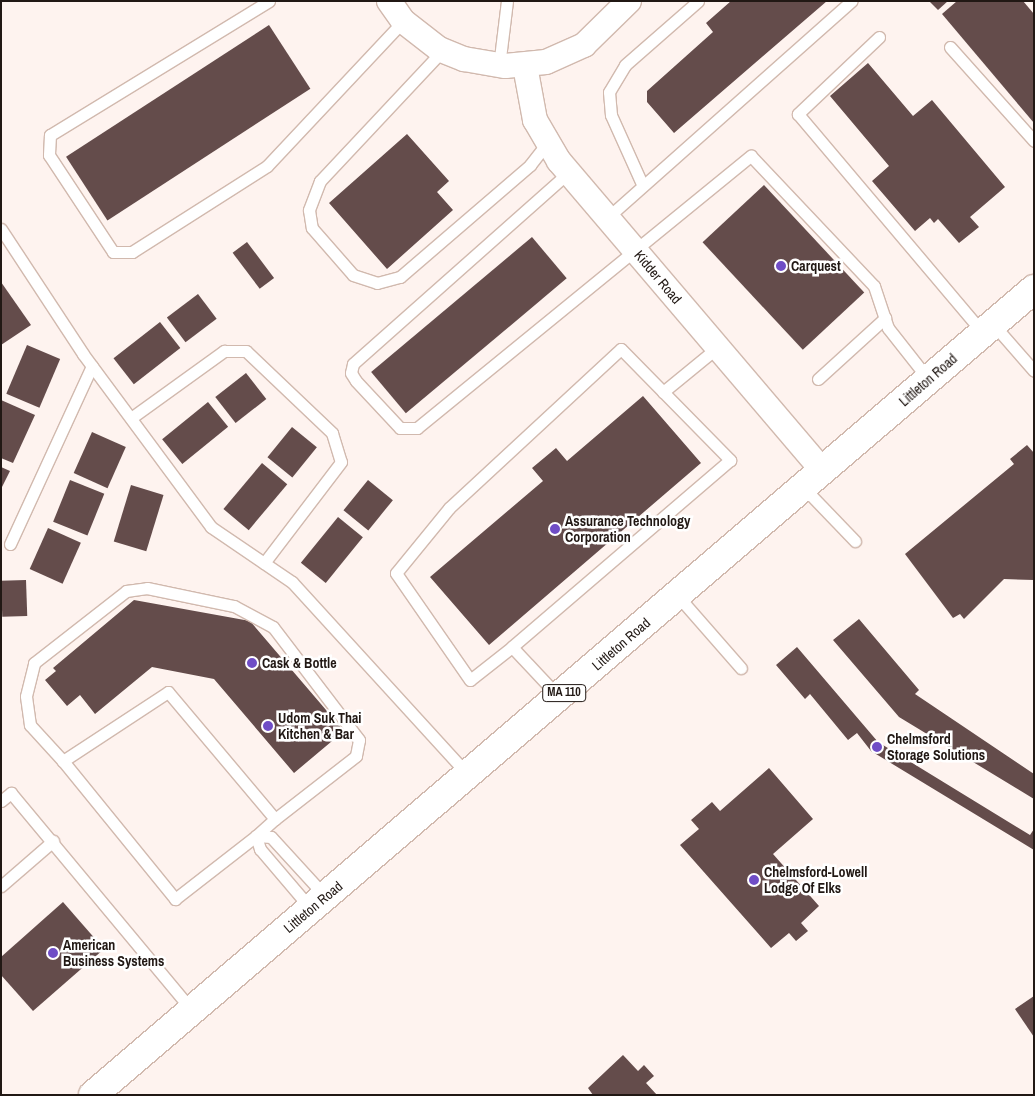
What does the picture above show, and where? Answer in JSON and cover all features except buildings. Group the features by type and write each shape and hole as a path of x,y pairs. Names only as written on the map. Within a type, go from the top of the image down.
{"main road":[{"name":"Littleton Road","path":"93,1095 1034,289"}],"street":[{"path":"388,1 403,21 443,50 499,66 525,66 584,45 629,1"},
{"name":"Kidder Road","path":"525,66 536,120 548,143 607,218 718,347 813,479"}],"lane":[{"path":"269,1 50,135 49,155 113,252 132,252 267,166 403,21"},
{"path":"499,66 507,1"},
{"path":"642,184 611,115 609,92 625,65 698,1"},
{"path":"607,218 642,184 851,1"},
{"path":"879,37 798,114 988,329 1034,371"},
{"path":"950,47 1034,141"},
{"path":"443,50 320,181 309,210 312,228 353,275 377,283 400,276 530,165 548,143"},
{"path":"569,172 353,364 351,373 356,381 400,428 417,428 589,284 637,252 751,156 874,286 885,318 929,380"},
{"path":"1,229 92,366 212,527 292,582 468,775"},
{"path":"818,379 885,318"},
{"path":"663,392 718,347"},
{"path":"621,349 730,460 512,647 470,680 396,572 449,508 621,349"},
{"path":"130,418 224,351 246,351 332,433 341,462 264,563"},
{"path":"10,544 92,366"},
{"path":"813,479 855,541"},
{"path":"147,588 234,606 273,627 360,740 356,756 175,899 63,761 30,725 26,696 34,663 126,591 147,588"},
{"path":"678,595 741,668"},
{"path":"512,647 559,697"},
{"path":"63,761 168,692 275,819"},
{"path":"1,801 11,792 192,1010"},
{"path":"256,836 260,849 318,903"},
{"path":"256,836 270,837 318,903"},
{"path":"1,886 53,841"}],"place":[{"name":"Carquest","path":"781,266"},
{"name":"Assurance Technology Corporation","path":"555,529"},
{"name":"Cask & Bottle","path":"252,663"},
{"name":"Udom Suk Thai Kitchen & Bar","path":"268,726"},
{"name":"Chelmsford Storage Solutions","path":"877,747"},
{"name":"Chelmsford-Lowell Lodge Of Elks","path":"754,880"},
{"name":"American Business Systems","path":"53,953"}]}
